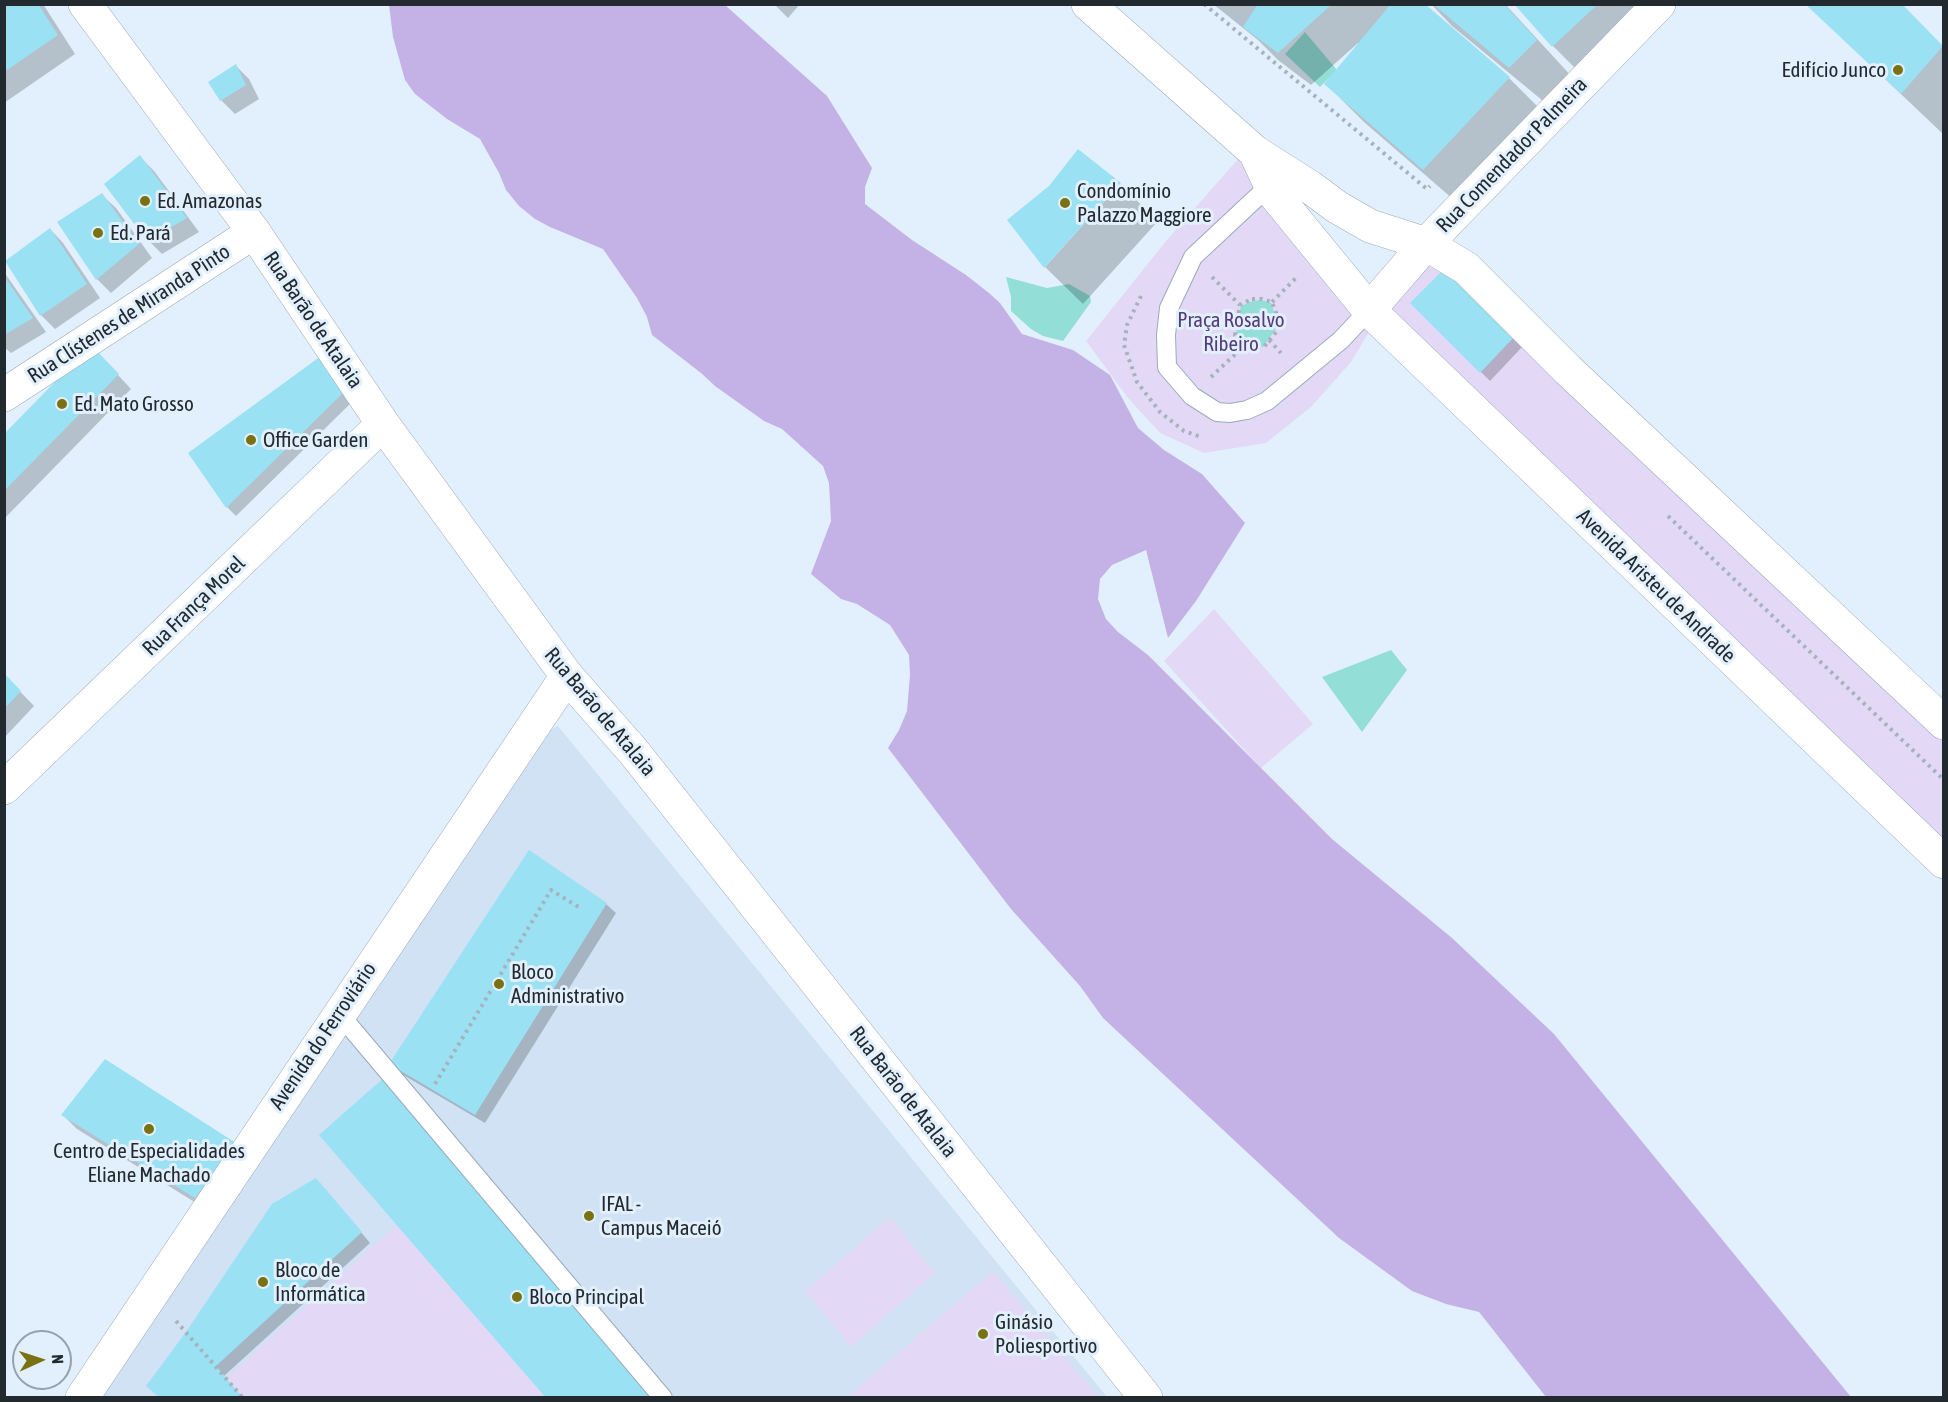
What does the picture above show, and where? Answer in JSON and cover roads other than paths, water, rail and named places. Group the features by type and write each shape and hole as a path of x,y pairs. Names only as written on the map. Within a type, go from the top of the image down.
{"street":[{"name":"Rua Barão de Atalaia","path":"85,4 254,232 384,424 567,676 633,751 1146,1398"},
{"path":"1088,4 1255,152 1337,207 1370,226 1426,244 1466,268 1568,370 1944,723"},
{"name":"Rua Comendador Palmeira","path":"1369,310 1426,244 1659,4"},
{"name":"Avenida Aristeu de Andrade","path":"1255,152 1275,195 1369,310 1944,862"},
{"name":"Rua Clístenes de Miranda Pinto","path":"4,395 254,232"},
{"name":"Rua França Morel","path":"4,788 384,424"},
{"name":"Avenida do Ferroviário","path":"82,1398 337,1015 567,676"}],"lane":[{"path":"1270,185 1193,257 1169,308 1166,335 1167,367 1192,396 1217,412 1230,413 1247,410 1267,401 1341,340 1369,310"},
{"path":"337,1015 347,1023 663,1398"}],"place":[{"name":"Edifício Junco","path":"1898,70"},
{"name":"Ed. Amazonas","path":"145,201"},
{"name":"Condomínio Palazzo Maggiore","path":"1065,203"},
{"name":"Ed. Pará","path":"98,233"},
{"name":"Ed. Mato Grosso","path":"62,404"},
{"name":"Office Garden","path":"251,440"},
{"name":"Bloco Administrativo","path":"499,984"},
{"name":"Centro de Especialidades Eliane Machado","path":"149,1129"},
{"name":"IFAL - Campus Maceió","path":"589,1216"},
{"name":"Bloco de Informática","path":"263,1282"},
{"name":"Bloco Principal","path":"517,1297"},
{"name":"Ginásio Poliesportivo","path":"983,1334"}],"park label":[{"name":"Praça Rosalvo Ribeiro","path":"1231,332"}]}
